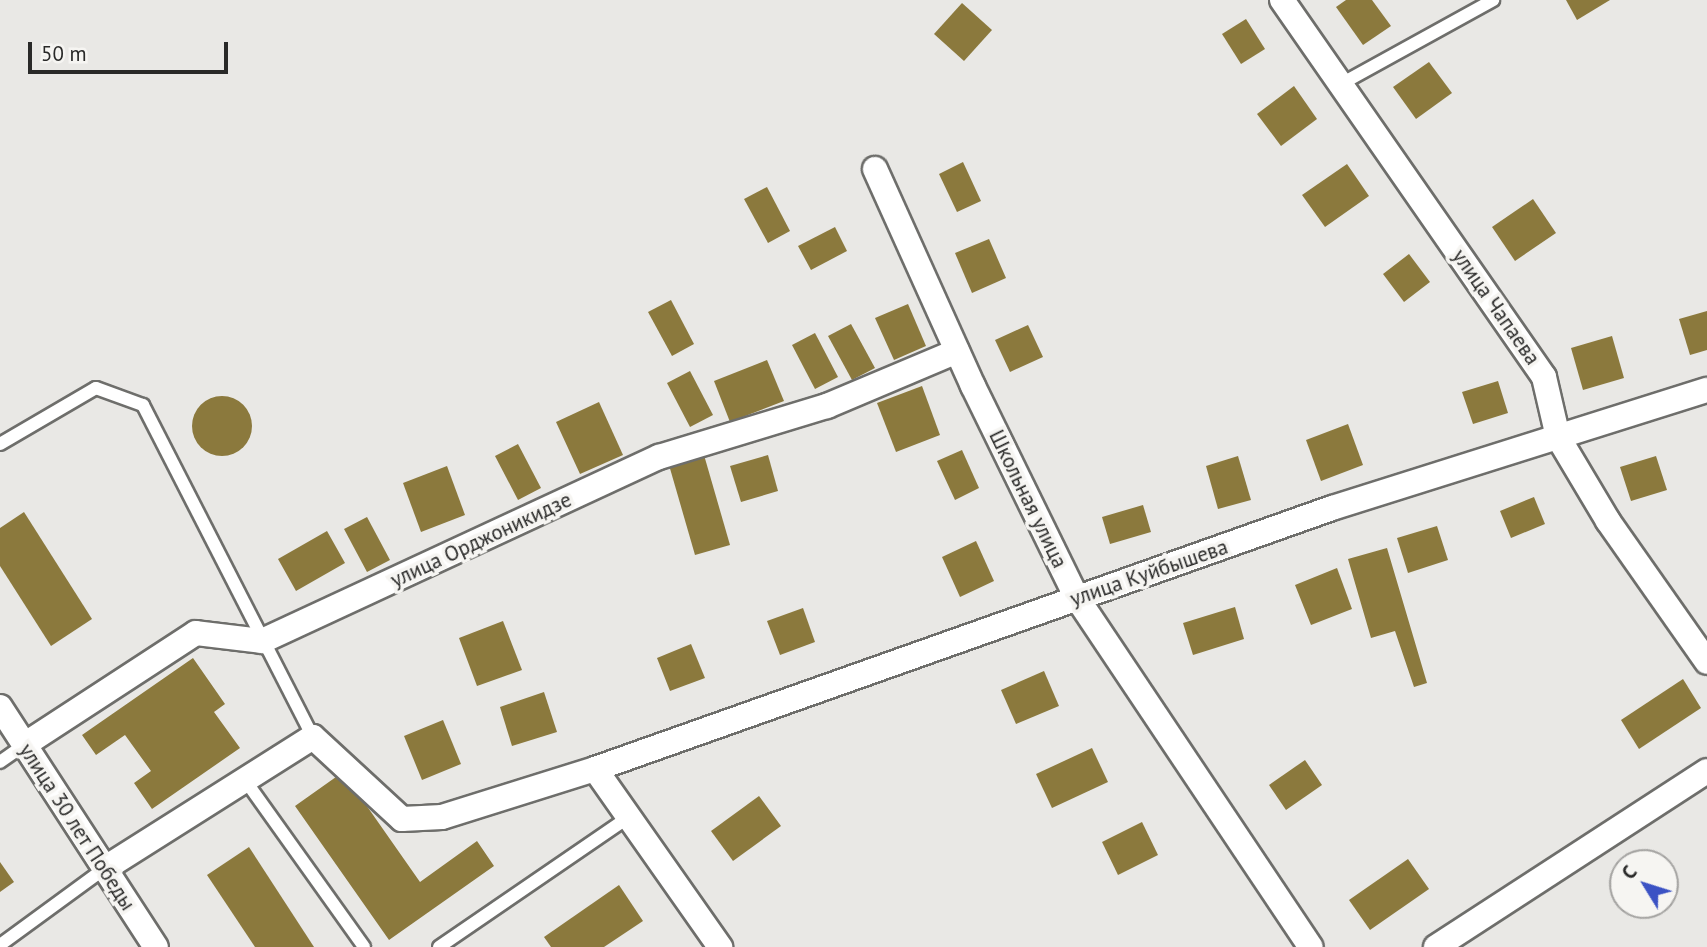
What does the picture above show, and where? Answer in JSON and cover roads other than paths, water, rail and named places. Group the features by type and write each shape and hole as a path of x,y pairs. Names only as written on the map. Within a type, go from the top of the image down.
{"street":[{"name":"улица Чапаева","path":"1282,0 1544,377 1558,437 1608,521 1707,662"},
{"name":"Школьная улица","path":"876,169 957,351 1077,598 1311,947"},
{"name":"улица Орджоникидзе","path":"262,641 659,457 827,405 957,351"},
{"name":"улица Куйбышева","path":"313,737 402,819 442,817 595,769 1332,508 1707,390"},
{"path":"24,745 196,633 262,641"},
{"name":"улица 30 лет Победы","path":"0,707 156,947"},
{"path":"104,869 313,737"},
{"path":"595,769 720,947"},
{"path":"1436,947 1707,771"}],"lane":[{"path":"1341,84 1493,0"},
{"path":"0,444 96,388 143,405 313,737"},
{"path":"0,762 24,745"},
{"path":"245,780 364,947"},
{"path":"439,947 629,817"},
{"path":"0,945 104,869"}]}
